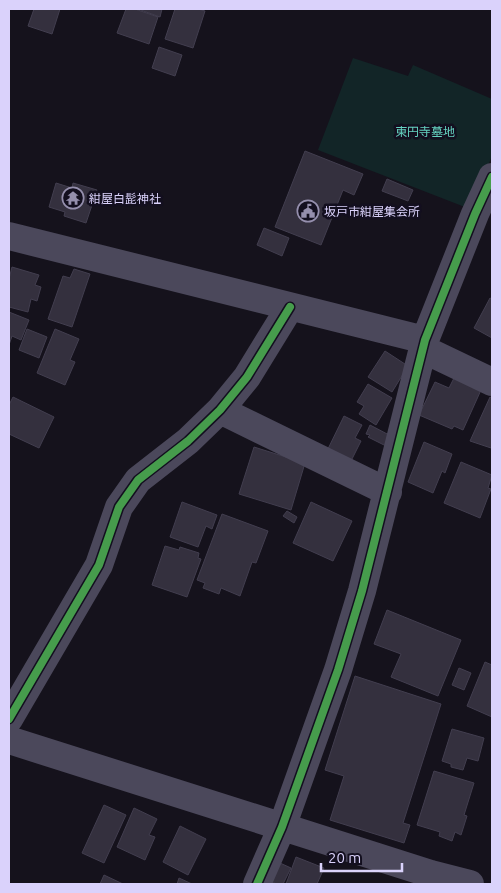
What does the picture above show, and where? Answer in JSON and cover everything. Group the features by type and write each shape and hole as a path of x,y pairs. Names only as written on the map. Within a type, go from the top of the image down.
{"street":[{"path":"257,884 282,827 352,626 388,492 424,344 489,194"},
{"path":"9,236 290,307 424,344 492,382"},
{"path":"9,719 99,565 119,507 138,480 188,442 220,410 247,377 290,307"},
{"path":"220,410 388,492"},
{"path":"9,740 431,874 470,884"}],"green space":[{"name":"東円寺墓地","path":"353,58 408,76 413,65 492,99 492,156 470,209 318,150"}],"building":[{"path":"34,9 60,9 52,34 28,26"},
{"path":"126,9 135,9 158,17 149,44 117,33"},
{"path":"138,9 162,9 160,17"},
{"path":"175,9 198,9 205,11 193,48 165,39"},
{"path":"159,47 182,55 175,76 152,68"},
{"name":"坂戸市紺屋集会所","path":"305,151 363,174 354,195 343,190 321,245 275,227"},
{"path":"387,179 413,190 408,201 382,191"},
{"name":"紺屋白髭神社","path":"56,183 72,188 73,183 97,190 86,223 64,216 65,212 49,207"},
{"path":"264,228 289,238 282,256 257,245"},
{"path":"12,267 39,275 35,285 41,287 37,301 31,299 28,312 9,307 9,279"},
{"path":"74,269 90,274 72,327 48,319 63,276 70,278"},
{"path":"490,298 492,299 492,338 474,328"},
{"path":"9,312 29,320 21,340 12,336 9,345"},
{"path":"27,329 47,337 39,358 19,350"},
{"path":"55,329 79,339 70,360 75,362 65,385 37,373"},
{"path":"385,351 408,366 392,392 368,377"},
{"path":"454,378 481,390 463,430 454,426 452,429 419,415 435,382 449,388"},
{"path":"368,384 392,398 376,425 359,414 364,406 357,402"},
{"path":"13,397 54,417 39,448 9,434 9,405"},
{"path":"490,397 492,398 491,448 470,441"},
{"path":"344,416 362,425 355,438 361,441 348,467 325,455"},
{"path":"370,425 391,436 386,446 368,437 370,435 366,434"},
{"path":"424,442 452,454 445,473 442,471 433,493 408,482"},
{"path":"254,447 305,463 291,510 239,494"},
{"path":"461,462 492,475 488,488 491,489 480,518 444,503"},
{"path":"182,502 217,515 212,529 206,526 198,547 170,537"},
{"path":"311,502 352,521 333,561 293,543"},
{"path":"287,511 297,517 294,523 283,516"},
{"path":"222,514 268,531 256,563 252,562 240,596 221,588 219,594 203,588 205,583 197,580"},
{"path":"165,546 179,550 180,547 199,553 198,558 201,559 187,597 152,585"},
{"path":"387,610 461,640 438,696 391,677 401,654 374,644"},
{"path":"485,662 492,665 492,717 467,706"},
{"path":"459,668 471,673 464,690 452,685"},
{"path":"355,676 441,704 403,823 410,825 404,843 330,820 344,776 325,770"},
{"path":"452,729 484,738 478,761 467,758 463,770 451,767 451,764 442,761"},
{"path":"434,771 474,783 464,815 467,816 461,835 455,832 452,841 439,836 440,832 417,825"},
{"path":"104,805 126,815 104,863 82,853"},
{"path":"134,808 157,819 149,835 155,837 145,860 117,847"},
{"path":"180,826 206,839 188,875 163,862"},
{"path":"296,857 324,868 317,884 286,884"},
{"path":"280,863 291,868 283,884 277,884 271,882"},
{"path":"104,875 123,884 100,884"},
{"path":"179,878 192,884 177,884"}],"cycle path":[{"path":"257,884 282,827 338,670 362,591 425,340 475,214 492,177"},
{"path":"9,719 99,565 119,507 138,480 188,441 220,410 247,377 290,307"}],"place":[{"name":"紺屋白髭神社","path":"73,198"},
{"name":"坂戸市紺屋集会所","path":"308,211"}]}
